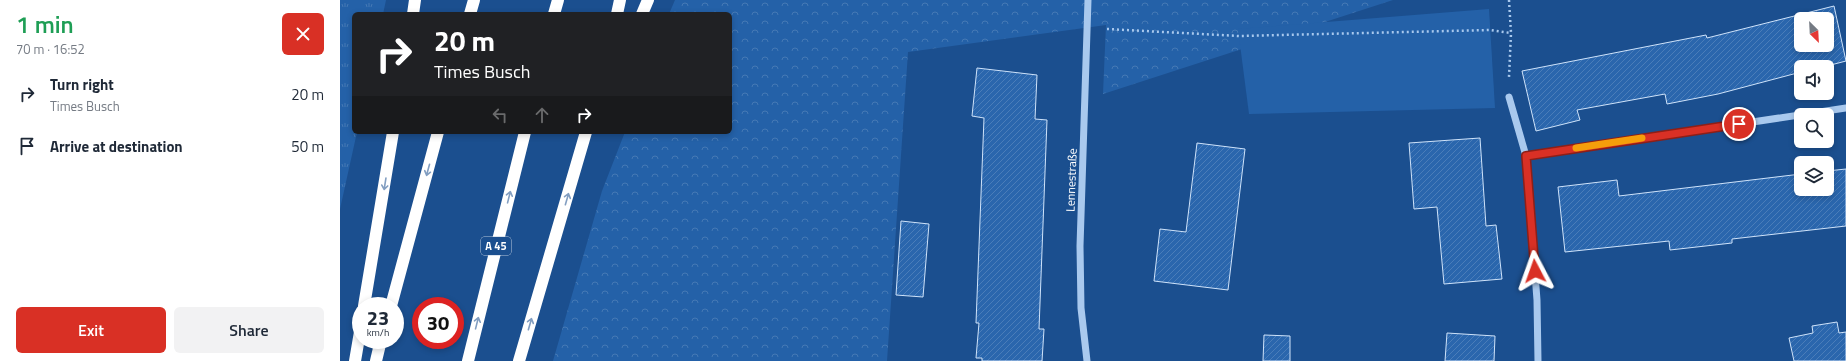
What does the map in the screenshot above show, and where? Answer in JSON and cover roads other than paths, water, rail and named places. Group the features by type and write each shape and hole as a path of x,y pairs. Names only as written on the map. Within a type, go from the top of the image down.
{"highway":[{"path":"413,12 415,0"},
{"path":"471,12 474,0"},
{"path":"555,12 558,0"},
{"path":"617,12 620,0"},
{"path":"643,12 648,0"},
{"path":"366,297 393,134"},
{"path":"393,297 437,134"},
{"name":"A 45","path":"468,361 525,134"},
{"path":"520,361 586,134"},
{"path":"581,152 589,134"},
{"path":"355,361 357,349"},
{"path":"376,361 379,349"}],"street":[{"name":"Lennestraße","path":"1087,361 1081,308 1080,246 1088,0"},
{"path":"1509,97 1526,156 1537,300 1538,361"},
{"path":"1526,156 1846,108"}]}
